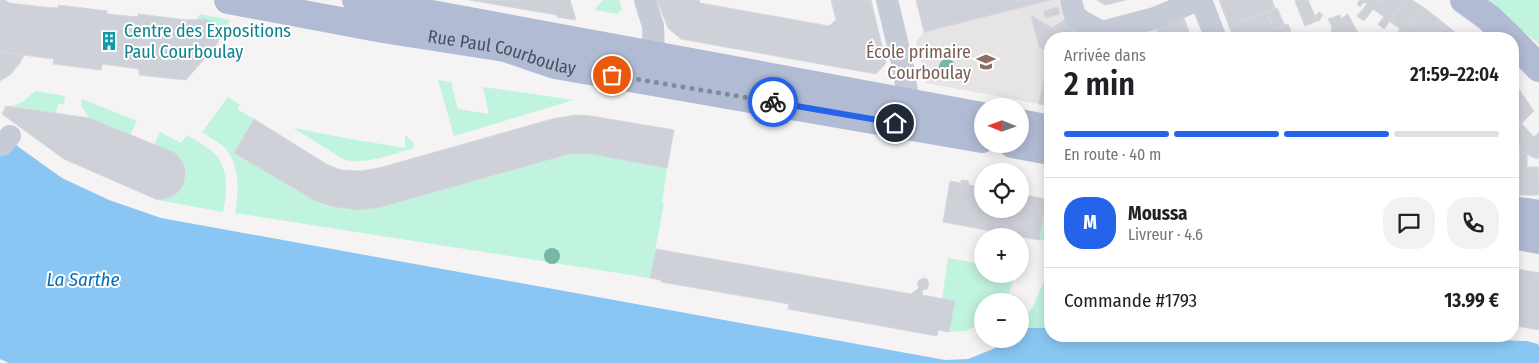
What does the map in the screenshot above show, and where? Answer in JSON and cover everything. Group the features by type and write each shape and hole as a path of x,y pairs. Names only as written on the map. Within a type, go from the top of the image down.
{"main road":[{"name":"Rue Paul Courboulay","path":"228,0 383,29 505,48 555,65 652,69"},
{"name":"Rue Paul Courboulay","path":"356,0 652,69 671,84 902,113 974,116"},
{"path":"1464,0 1489,18 1504,32"},
{"path":"1519,47 1539,68"},
{"path":"902,113 974,136"},
{"path":"1029,124 1044,127"},
{"path":"1029,147 1044,150"},
{"path":"1519,211 1539,214"},
{"path":"1519,236 1539,240"}],"street":[{"path":"645,0 653,26 652,69"},
{"path":"887,0 902,62 902,113"},
{"path":"1071,0 1075,17 1102,32 1155,18 1200,0 1213,32"}],"shaded area":[{"name":"École primaire Courboulay","path":"1051,0 1059,0 1064,20 1055,32 1044,32 1044,105 1029,102 1029,98 1007,98 926,83 916,41 924,32"},
{"path":"1182,13 1189,32 1121,32"}],"green space":[{"path":"603,0 619,0 622,9 618,14 594,10"},
{"path":"1485,0 1539,0 1539,44"},
{"path":"201,14 230,20 224,31 218,31 214,23 197,20"},
{"path":"438,80 451,82 458,109 489,114 483,87 574,100 454,136"},
{"path":"35,91 65,96 64,104 58,104 56,113 13,106 24,101"},
{"path":"228,97 240,105 237,109 254,119 234,153 320,204 342,209 358,210 381,207 569,154 592,154 667,168 662,203 664,203 650,278 235,213 238,188 233,162 225,148 202,132"},
{"path":"82,99 137,121 130,135 89,118 81,105"},
{"path":"293,128 405,148 405,135 413,142 414,148 369,160 351,161 343,159"},
{"path":"160,132 181,143 187,135 216,155 223,168 226,182 223,212 158,200 166,199 178,191 183,185 186,171 184,164 177,155 154,145"},
{"path":"1044,211 1044,241 1039,240"},
{"path":"948,258 974,263 974,283 1013,283 1009,293 974,293 974,327 966,331 949,332 955,302 942,299"},
{"path":"1044,281 1044,328 1029,328 1029,312 1033,307"}],"water":[{"name":"La Sarthe","path":"13,143 62,178 109,200 161,218 945,360 968,359 994,348 1029,348 1029,328 1044,328 1044,342 1519,341 1538,344 1539,347 1539,363 9,363 0,359 0,153"}],"building":[{"name":"Centre des Expositions Paul Courboulay","path":"0,0 5,0 9,3 44,7 58,8 58,5 107,11 107,14 138,17 138,14 186,20 206,19 214,23 220,37 217,44 186,80 139,75 139,69 102,64 101,70 53,64 54,59 0,52"},
{"path":"469,0 570,0 576,20 557,17 557,15"},
{"path":"657,0 699,0 700,3 829,26 836,20 831,0 871,0 886,63 876,74 681,39 668,28"},
{"path":"916,0 1051,0 924,32"},
{"path":"1097,0 1126,0 1105,5"},
{"path":"1219,0 1272,0 1275,9 1229,26"},
{"path":"1308,0 1317,21 1305,26 1295,1"},
{"path":"1360,0 1380,0 1364,21 1357,16 1367,4 1364,2 1360,7 1357,4"},
{"path":"1380,0 1406,0 1384,29 1378,24 1384,17 1373,9"},
{"path":"1406,0 1412,0 1423,7 1405,32 1398,32 1400,29 1390,22"},
{"path":"1058,7 1060,14 1045,18 1044,11"},
{"path":"1423,7 1440,20 1431,32 1404,32"},
{"path":"1277,8 1285,26 1274,30 1267,12"},
{"path":"1266,11 1274,30 1288,24 1291,31 1231,32 1229,26"},
{"path":"1319,12 1323,15 1318,22 1315,16"},
{"path":"1182,13 1189,32 1158,32 1155,24"},
{"path":"1348,14 1357,32 1332,32 1328,19 1340,15 1341,19"},
{"path":"1031,15 1059,32 1044,32 1044,50 1039,47"},
{"path":"1064,20 1084,32 1059,32 1052,28"},
{"path":"1440,20 1455,32 1431,32"},
{"path":"0,52 24,55 11,74 0,81"},
{"path":"1044,79 1044,105 1039,104"},
{"path":"1519,89 1534,111 1519,126"},
{"path":"6,106 89,118 175,153 185,168 183,185 171,197 158,200 64,159 2,114"},
{"path":"576,115 674,130 667,168 592,154 569,154 381,207 358,210 317,202 234,153 254,119 328,165 341,170 361,171 379,168 552,119"},
{"path":"1522,124 1534,137 1539,132 1539,157 1537,159 1519,150 1519,127"},
{"path":"1520,151 1527,155 1527,167 1538,167 1539,195 1519,195"},
{"path":"961,180 969,181 968,185 974,186 974,218 1029,218 1029,196 1044,199 1039,240 1029,238 1029,228 975,228 943,222 950,181 961,183"},
{"path":"656,249 911,294 919,288 917,285 919,280 924,278 927,279 929,284 927,289 923,290 922,295 955,301 949,332 938,330 937,336 788,309 789,304 661,282 661,280 650,278"},
{"path":"1519,269 1539,273 1539,330 1519,326"}],"way so far":[{"path":"612,75 773,102"}],"place":[{"name":"Centre des Expositions Paul Courboulay","path":"109,41"},
{"name":"École primaire Courboulay","path":"986,62"}],"route":[{"path":"773,102 895,123"}]}
